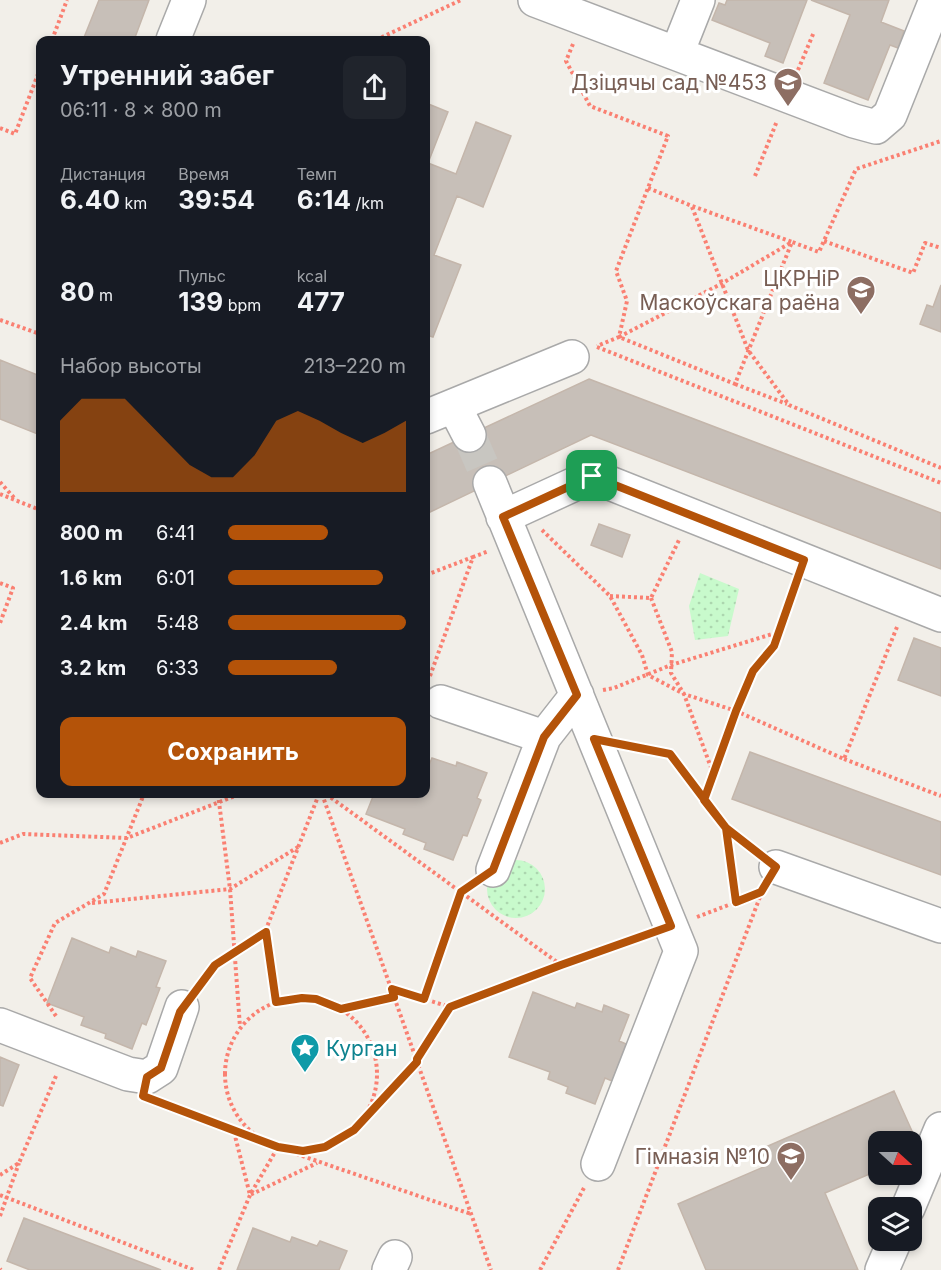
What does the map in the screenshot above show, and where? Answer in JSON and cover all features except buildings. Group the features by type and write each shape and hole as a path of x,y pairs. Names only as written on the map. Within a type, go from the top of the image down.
{"lane":[{"path":"175,36 189,0"},
{"path":"535,0 854,121 876,127 890,115 936,0"},
{"path":"677,53 698,0"},
{"path":"469,435 440,412 584,352"},
{"path":"512,522 592,476 941,615"},
{"path":"490,483 512,522 594,739 683,922 681,951 597,1164"},
{"path":"435,689 544,737"},
{"path":"493,870 544,737 577,695"},
{"path":"768,880 941,926"},
{"path":"0,1025 128,1074 147,1077 161,1068 181,1010"},
{"path":"913,1197 941,1129"},
{"path":"882,1270 890,1251"}],"path":[{"path":"54,36 67,0"},
{"path":"384,36 461,0"},
{"path":"583,18 566,61 590,106 668,136 616,271 627,301 619,336"},
{"path":"0,128 15,134 36,79"},
{"path":"648,188 819,252 856,169 941,141"},
{"path":"692,206 748,350 789,405"},
{"path":"824,241 913,273 925,243 941,248"},
{"path":"584,352 721,284 792,242"},
{"path":"735,384 792,242"},
{"path":"0,320 36,333"},
{"path":"619,336 941,468"},
{"path":"584,352 941,483"},
{"path":"0,482 16,500"},
{"path":"0,494 36,508"},
{"path":"692,516 651,598 672,652 671,673 684,694 713,774"},
{"path":"430,573 473,557 512,522 610,596 642,655 648,675 684,694 736,711 844,759 941,796"},
{"path":"435,689 473,557"},
{"path":"704,800 753,671 774,646 804,560"},
{"path":"0,583 13,588 0,623"},
{"path":"610,596 651,598"},
{"path":"844,759 907,601"},
{"path":"577,695 614,688 671,665 779,632"},
{"path":"594,739 670,754 768,880"},
{"path":"56,1017 30,978 55,923 104,894 142,798"},
{"path":"219,798 230,889 240,1028"},
{"path":"0,843 23,834 127,838 229,798"},
{"path":"276,1002 266,932 298,847 321,798"},
{"path":"324,798 491,1270"},
{"path":"329,798 561,965"},
{"path":"726,828 736,902"},
{"path":"89,903 230,889 298,847"},
{"path":"424,999 461,892 493,870"},
{"path":"392,989 450,1007 736,902 768,880"},
{"path":"618,1270 768,880"},
{"path":"181,1010 215,965 266,932"},
{"path":"341,1009 394,997"},
{"path":"365,1117 375,1091 377,1069 374,1053 366,1034 341,1009 316,999 302,998 276,1002 251,1016 240,1028 228,1049 224,1075 227,1095 240,1121 250,1132 278,1147 303,1151 325,1147 354,1130 417,1061 450,1007"},
{"path":"0,1216 19,1163 68,1051"},
{"path":"147,1077 143,1096 318,1162 471,1214"},
{"path":"234,1131 249,1195"},
{"path":"219,1270 249,1195 278,1147"},
{"path":"249,1195 318,1162"},
{"path":"0,1175 19,1163"},
{"path":"540,1270 597,1164"},
{"path":"0,1195 194,1270"}],"green space":[{"path":"700,573 739,589 728,636 695,640 689,606"},
{"path":"510,860 522,860 537,868 545,883 545,895 537,910 522,918 510,918 495,910 487,895 487,883 495,868"}],"tunnel":[{"path":"469,435 490,483"}],"place":[{"name":"Дзіцячы сад №453","path":"788,108"},
{"name":"ЦКРНіР Маскоўскага раёна","path":"861,316"},
{"name":"Курган","path":"305,1074"},
{"name":"Гімназія №10","path":"791,1182"}],"route":[{"path":"592,476 503,517 577,695 544,737 493,870 461,892 424,999 392,989 394,997 341,1009 316,999 302,998 276,1002 266,932 215,965 180,1012 161,1068 147,1077 143,1096 278,1147 303,1151 325,1147 354,1130 417,1062 450,1007 671,926 594,739 670,754 704,800 726,828 776,867 761,892 736,902 726,828 704,800 753,671 774,646 804,560 592,476"}]}
